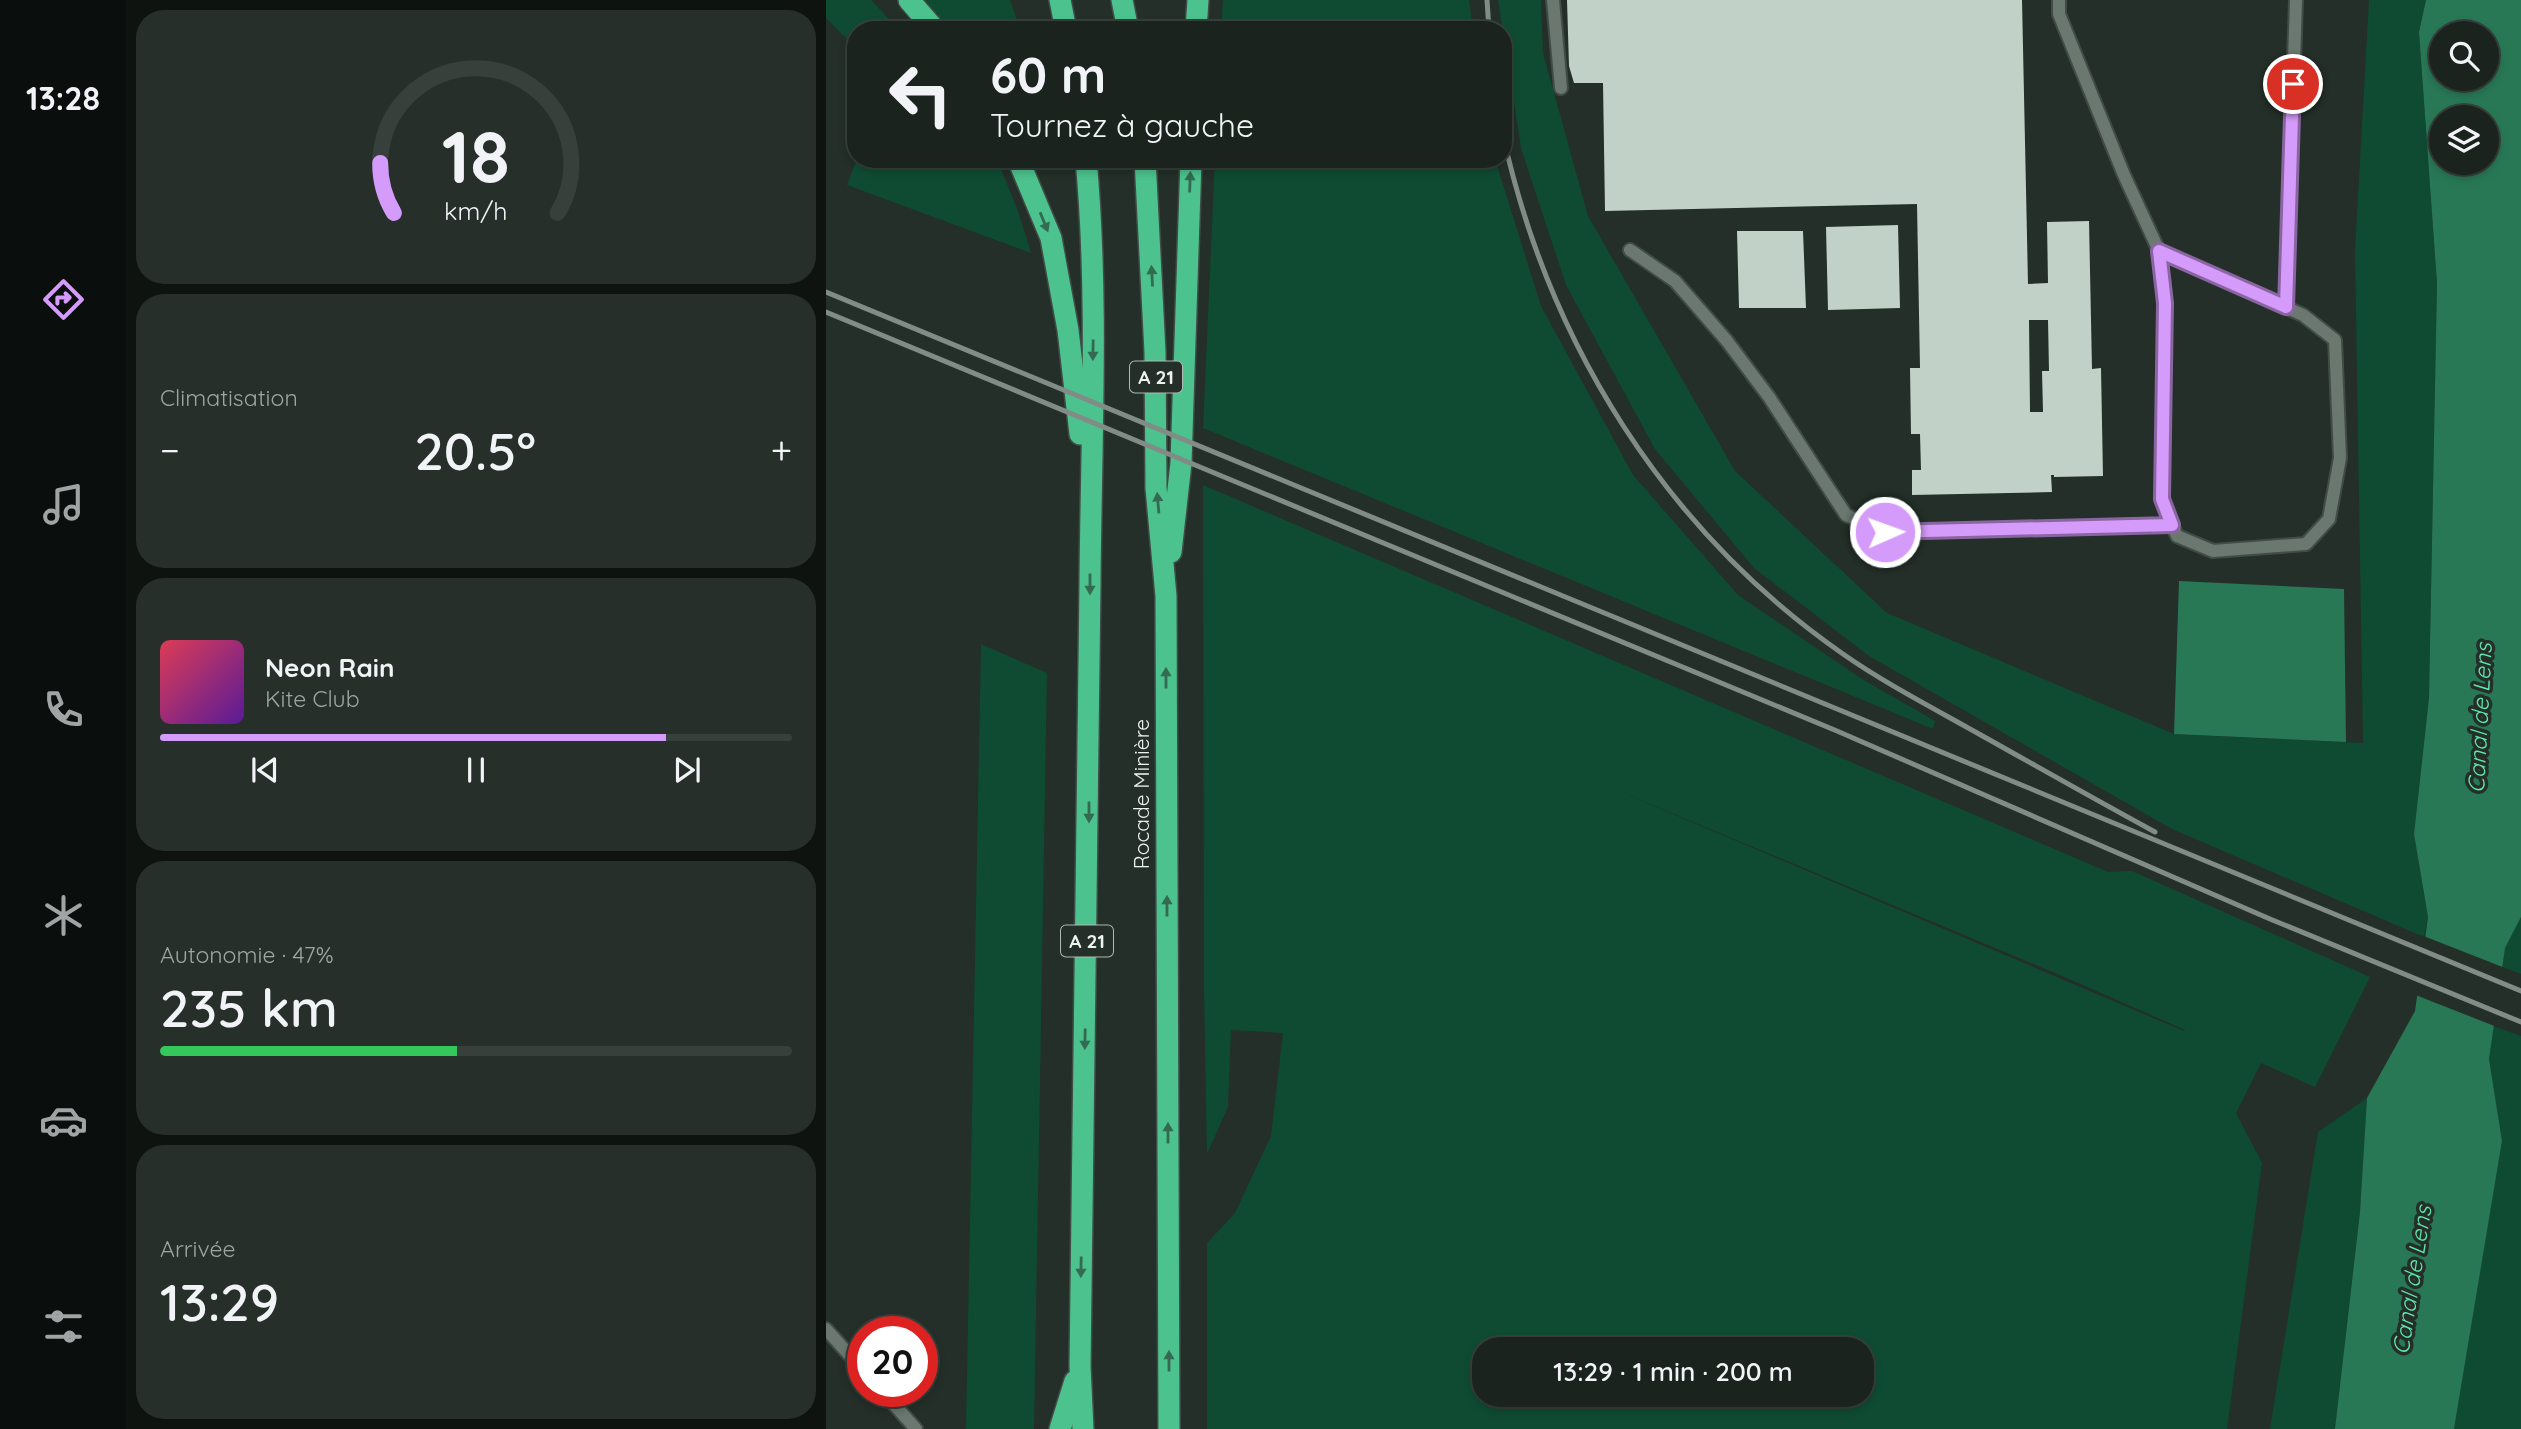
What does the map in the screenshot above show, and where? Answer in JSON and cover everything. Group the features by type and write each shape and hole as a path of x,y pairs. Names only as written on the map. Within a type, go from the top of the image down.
{"highway":[{"path":"909,0 927,21"},
{"path":"1060,0 1064,21"},
{"path":"1122,0 1126,21"},
{"path":"1197,21 1198,0"},
{"path":"1022,168 1051,238 1068,330 1090,516"},
{"name":"A 21","path":"1083,1429 1080,1366 1089,845 1093,328 1087,168"},
{"name":"Rocade Minière","path":"1146,168 1156,352 1156,488 1166,596 1169,1429"},
{"path":"1166,596 1181,463 1191,168"},
{"path":"1060,1429 1080,1366"}],"lane":[{"path":"1553,0 1561,88"},
{"path":"2059,0 2059,14 2124,175 2159,251 2165,303 2162,499 2172,525 2177,536 2213,551 2306,544 2329,519 2340,458 2335,340 2303,315 2159,251"},
{"path":"2286,307 2296,0"},
{"path":"1630,250 1675,281 1727,341 1769,397 1846,515 1885,532 2172,525"},
{"path":"826,1329 847,1352"},
{"path":"896,1407 916,1429"}],"shaded area":[{"path":"826,0 871,0 891,21 847,21 847,39 826,18"},
{"path":"922,0 1010,0 1017,21 938,21"},
{"path":"1223,0 1469,0 1472,21 1222,21"},
{"path":"1498,0 1541,0 1543,53 1588,216 1735,471 1887,613 2174,734 2363,743 2355,250 2369,0 2426,0 2419,32 2437,283 2429,698 2414,834 2428,917 2424,937 2172,829 1869,656 1754,568 1655,449 1566,285 1521,148 1512,90 1512,21 1501,21"},
{"path":"854,168 1001,168 1031,253 847,185"},
{"path":"1215,168 1498,168 1541,306 1633,475 1738,595 1862,679 1935,721 1933,729 1203,428"},
{"path":"1203,485 2108,872 2132,871 2370,977 2315,1087 2261,1063 2236,1113 2262,1163 2227,1429 1207,1429 1207,1243 1235,1213 1271,1136 1283,1033 1231,1030 1228,1107 1207,1154","holes":["1600,783 2060,975 2185,1030"]},
{"path":"981,644 1047,673 1034,1429 966,1429"},
{"path":"2521,917 2521,974 2502,967 2505,948"},
{"path":"2493,1026 2521,1036 2521,1429 2454,1429 2502,1141 2489,1059"},
{"path":"2367,1098 2360,1212 2335,1429 2270,1429 2318,1132"}],"water":[{"name":"Canal de Lens","path":"2426,0 2521,0 2521,917 2505,948 2489,1059 2502,1141 2454,1429 2335,1429 2360,1212 2367,1098 2415,1011 2428,917 2414,834 2429,698 2437,283 2429,175 2499,175 2499,105 2429,105 2429,171 2419,32"},
{"path":"2179,581 2344,589 2346,742 2174,734"}],"pier":[{"path":"2421,935 2505,968 2497,1027 2413,994"}],"building":[{"path":"1567,0 2022,0 2028,284 2048,283 2047,222 2089,221 2092,369 2101,368 2103,476 2051,475 2052,492 1912,495 1912,470 1921,470 1920,434 1911,434 1910,368 1920,368 1917,204 1605,211 1603,83 1574,83 1569,66","holes":["2029,320 2048,320 2049,371 2042,371 2043,412 2030,412"]},
{"path":"1898,225 1900,308 1828,310 1826,227"},
{"path":"1737,231 1803,231 1806,308 1739,308"}],"railway":[{"path":"1487,0 1488,21"},
{"path":"1512,168 1524,212 1551,287 1584,359 1624,427 1670,491 1722,550 1779,605 1859,665 2155,832"},
{"path":"826,292 2521,991"},
{"path":"826,312 1837,731 2270,919 2521,1022"}],"route":[{"path":"1885,532 2172,525 2162,499 2165,303 2159,251 2286,307 2293,84"}]}
